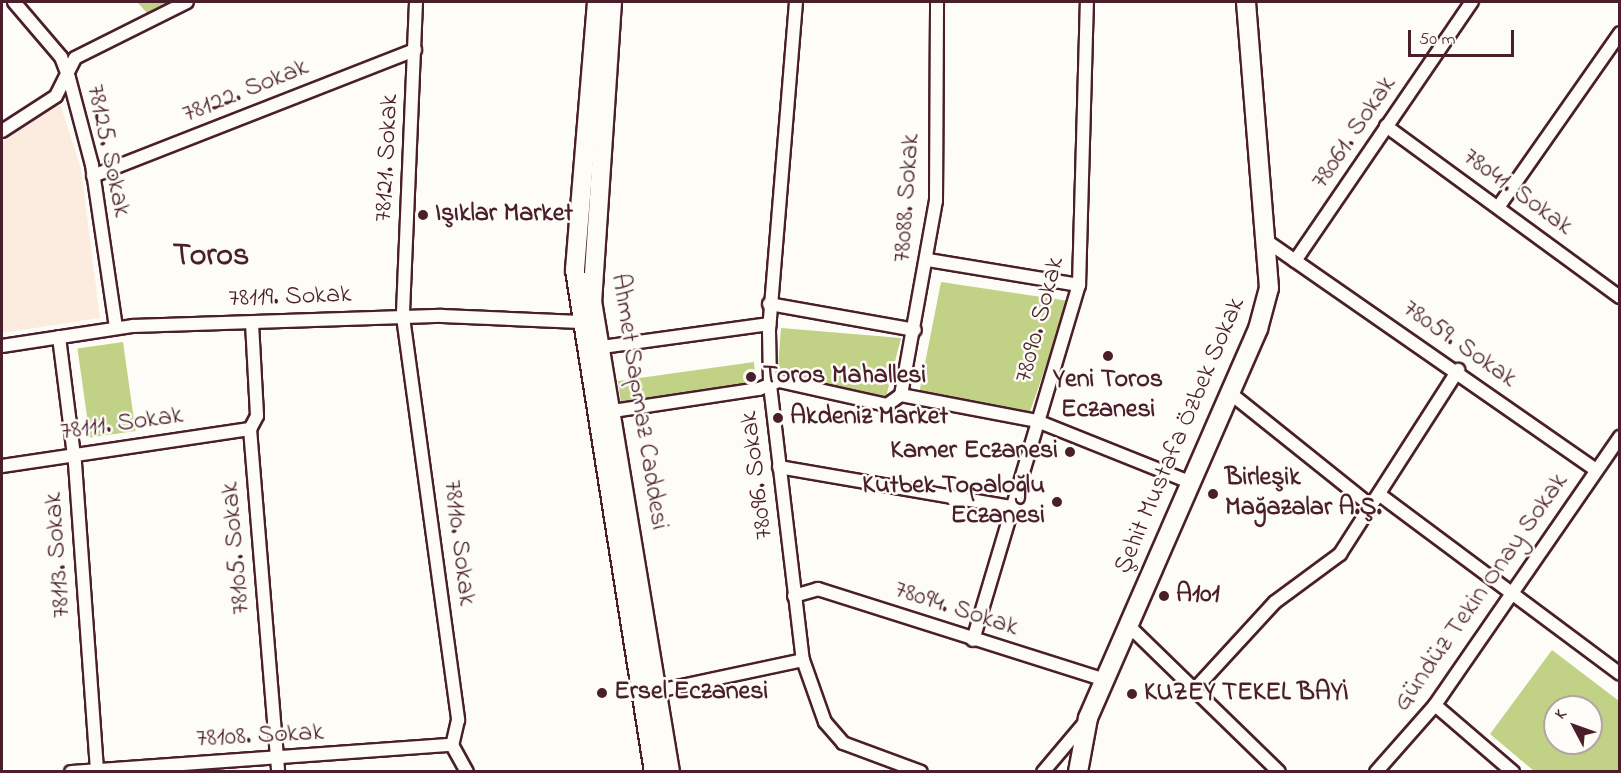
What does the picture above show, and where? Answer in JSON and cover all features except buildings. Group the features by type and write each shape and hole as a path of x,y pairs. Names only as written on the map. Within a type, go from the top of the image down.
{"main road":[{"name":"Ahmet Sapmaz Caddesi","path":"597,2 575,270 580,322 654,771"},
{"name":"Ahmet Sapmaz Caddesi","path":"612,2 591,261 592,301 613,411 653,692 670,771"},
{"name":"Şehit Mustafa Özbek Sokak","path":"1078,771 1088,718 1230,393 1269,288 1268,242 1246,2"}],"street":[{"name":"78125. Sokak","path":"14,2 61,57 69,78 93,176 116,327"},
{"path":"2,131 56,96 69,78 75,58 187,2"},
{"name":"78121. Sokak","path":"404,317 416,2"},
{"name":"78096. Sokak","path":"796,2 769,324 770,386 803,660 825,722 843,743 921,771"},
{"name":"78088. Sokak","path":"901,395 928,260 936,201 938,2"},
{"name":"78090. Sokak","path":"973,640 1079,285 1088,2"},
{"name":"78061. Sokak","path":"1295,261 1472,2"},
{"path":"1499,206 1620,33"},
{"name":"78122. Sokak","path":"93,176 415,50"},
{"name":"78041. Sokak","path":"1386,126 1499,206 1619,297"},
{"name":"78059. Sokak","path":"1268,242 1458,370 1596,470"},
{"path":"928,260 1079,285"},
{"path":"769,304 915,330"},
{"name":"78119. Sokak","path":"2,346 116,327 404,317 580,322"},
{"name":"78110. Sokak","path":"404,317 458,720 452,745"},
{"name":"78105. Sokak","path":"252,322 257,416 250,429 278,766"},
{"path":"602,347 769,324"},
{"name":"78113. Sokak","path":"59,337 74,455 97,770"},
{"path":"1195,689 1275,602 1340,554 1380,495 1458,370"},
{"path":"613,411 770,386 779,381 887,405 901,395 1037,421 1192,483"},
{"path":"1230,393 1371,506"},
{"name":"78111. Sokak","path":"2,466 250,429"},
{"name":"Gündüz Tekin Onay Sokak","path":"1376,771 1435,705 1620,437"},
{"path":"779,467 1011,507"},
{"path":"1380,495 1618,669"},
{"name":"78094. Sokak","path":"794,596 818,589 1105,680"},
{"path":"1130,626 1275,770"},
{"path":"653,692 803,660"},
{"path":"1435,705 1513,771"},
{"path":"1043,771 1088,718"},
{"path":"452,745 467,771"},
{"name":"78108. Sokak","path":"71,771 278,766 452,745"}],"shaded area":[{"path":"60,103 81,169 100,318 2,333 2,141"}],"green space":[{"path":"137,2 170,2 148,14"},
{"path":"941,282 1069,301 1028,417 919,394"},
{"path":"781,328 901,338 886,397 777,382"},
{"path":"123,342 136,431 90,438 77,348"},
{"path":"754,362 756,387 621,402 618,381"},
{"path":"1552,650 1619,701 1619,771 1534,771 1490,734"}],"place":[{"name":"Işıklar Market","path":"423,215"},
{"name":"Yeni Toros Eczanesi","path":"1108,356"},
{"name":"Toros Mahallesi","path":"751,377"},
{"name":"Akdeniz Market","path":"778,418"},
{"name":"Kamer Eczanesi","path":"1070,452"},
{"name":"Birleşik Mağazalar A.Ş.","path":"1213,494"},
{"name":"Kutbek Topaloğlu Eczanesi","path":"1057,502"},
{"name":"A101","path":"1164,596"},
{"name":"Ersel Eczanesi","path":"602,693"},
{"name":"KUZEY TEKEL BAYİ","path":"1132,694"}],"district":[{"name":"Toros","path":"211,257"}]}
